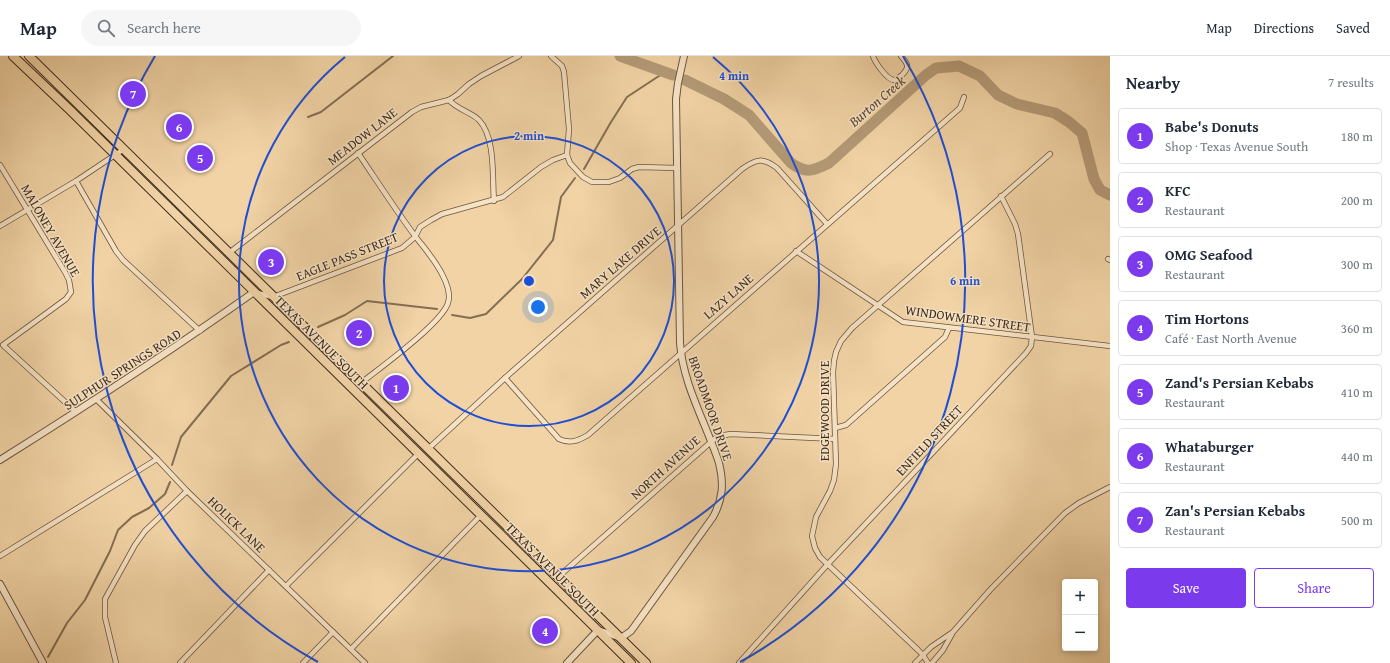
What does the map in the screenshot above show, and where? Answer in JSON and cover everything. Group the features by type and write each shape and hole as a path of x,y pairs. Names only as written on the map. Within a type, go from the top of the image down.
{"main road":[{"name":"TEXAS AVENUE SOUTH","path":"13,56 631,663"},
{"name":"TEXAS AVENUE SOUTH","path":"29,56 646,663"},
{"path":"418,454 422,452 426,454 470,497 478,498"}],"street":[{"name":"MEADOW LANE","path":"229,253 412,112 425,105 449,100 481,76 519,56"},
{"path":"551,56 562,66 564,72 569,128 566,155 576,170 592,182 609,182 639,167 677,168"},
{"name":"BROADMOOR DRIVE","path":"621,638 630,631 651,605 716,511 722,493 719,463 712,441 687,379 681,353 677,91 684,56"},
{"path":"873,56 875,62 889,79 893,80 906,71 906,62 901,56"},
{"name":"LAZY LANE","path":"505,378 558,439 575,442 588,435 826,224 960,108 964,97"},
{"path":"449,100 455,106 479,120 485,129 493,159 494,201"},
{"path":"0,226 76,181 124,149"},
{"path":"358,153 415,237 435,262 443,275 448,288 448,302 440,318 361,383"},
{"name":"EDGEWOOD DRIVE","path":"928,663 923,655 861,595 827,565 815,548 812,536 816,517 830,491 834,480 836,464 833,372 836,352 845,335 1050,154"},
{"name":"EAGLE PASS STREET","path":"273,297 402,248 415,237 420,227 431,220 442,214 494,201 503,197 541,167 566,155"},
{"name":"MARY LAKE DRIVE","path":"428,449 505,378 751,162 761,160 769,162 777,168 826,224"},
{"name":"MALONEY AVENUE","path":"0,165 65,272 69,280 71,292 66,299 3,345 76,412"},
{"path":"76,181 116,251 123,260 200,331"},
{"path":"1001,196 1015,224 1018,234 1032,337"},
{"name":"WINDOWMERE STREET","path":"796,252 903,322 1110,346"},
{"path":"254,292 273,297"},
{"name":"SULPHUR SPRINGS ROAD","path":"0,460 200,331 254,292"},
{"path":"835,428 846,426 945,337 949,328"},
{"name":"ENFIELD STREET","path":"739,663 827,565 1026,353 1031,346 1032,337"},
{"name":"HOLICK LANE","path":"96,399 187,491 365,663"},
{"name":"NORTH AVENUE","path":"558,577 718,436 731,434 835,439"},
{"path":"286,586 418,454"},
{"path":"0,556 157,459"},
{"path":"915,663 931,647 953,632 1001,578 1065,513 1079,503 1110,487"},
{"path":"116,663 105,617 104,599 135,545 145,531 187,491"},
{"path":"351,649 481,515"},
{"path":"180,663 269,570"},
{"path":"0,584 43,663"},
{"path":"567,663 598,630 621,638"},
{"path":"303,663 333,632"},
{"path":"932,663 944,650 953,632"}],"waterway":[{"path":"308,117 321,112 393,56"},
{"name":"Burton Creek","path":"620,56 673,75"},
{"name":"Burton Creek","path":"685,80 724,99 749,115 791,163 801,169 810,170 829,163 926,75 936,68 959,66 980,76 998,95 1017,104 1055,113 1082,133 1094,179 1100,190 1110,195"},
{"path":"584,169 627,97 665,72"},
{"path":"452,315 470,318 486,314 522,279 553,240 561,197 575,178"},
{"path":"318,327 345,315 367,301 437,309"},
{"path":"172,465 181,437 231,376 281,345 289,342"},
{"path":"48,657 67,623 85,600 110,551 118,530 132,517 149,508 165,494 170,482"}],"place":[{"name":"Zan's Persian Kebabs","path":"133,94"},
{"name":"Whataburger","path":"179,127"},
{"name":"Zand's Persian Kebabs","path":"200,158"},
{"name":"OMG Seafood","path":"271,262"},
{"name":"KFC","path":"359,333"},
{"name":"Babe's Donuts","path":"396,388"},
{"name":"Tim Hortons","path":"545,631"}]}
